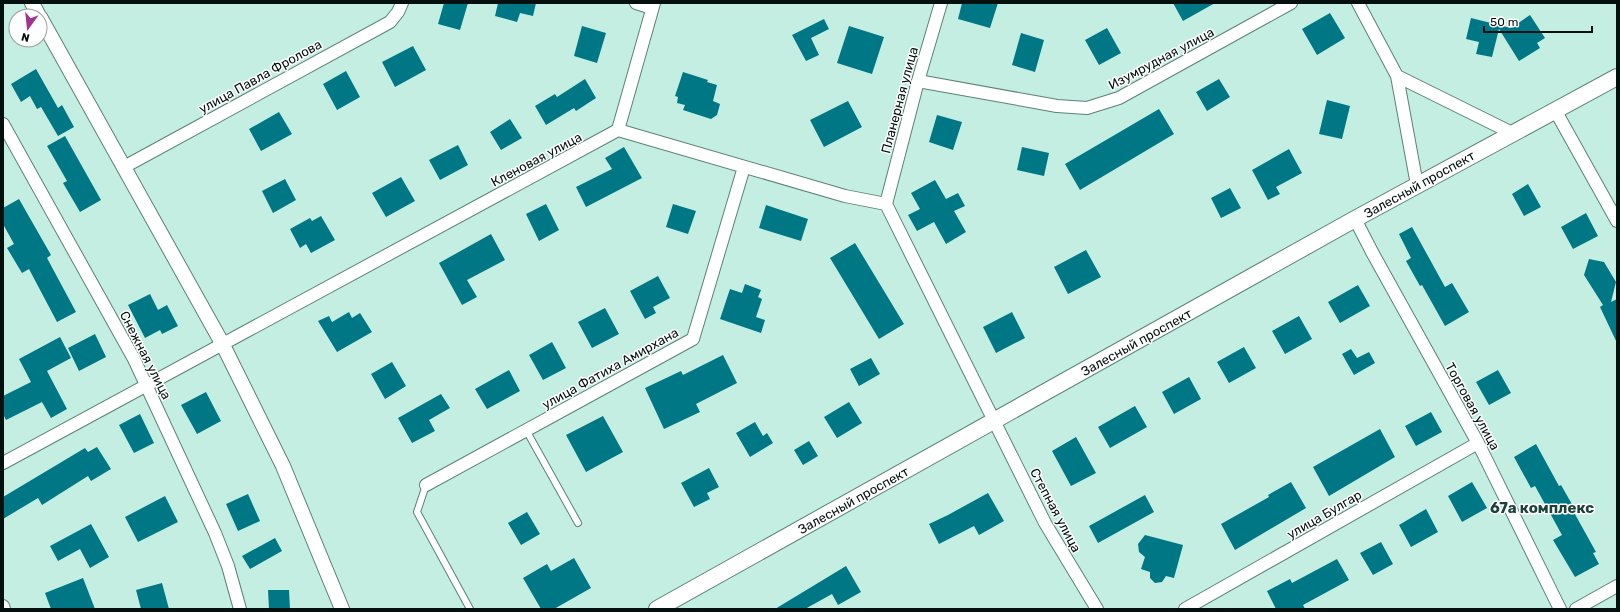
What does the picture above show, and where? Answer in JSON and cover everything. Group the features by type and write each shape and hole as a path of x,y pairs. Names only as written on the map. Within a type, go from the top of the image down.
{"main road":[{"name":"Залесный проспект","path":"657,609 1355,219 1617,77"}],"street":[{"name":"улица Павла Фролова","path":"124,167 390,22 398,12 402,3"},
{"path":"636,3 653,6 618,130 845,196 886,204"},
{"name":"Планерная улица","path":"886,204 918,81 941,3"},
{"name":"Изумрудная улица","path":"918,81 1057,106 1087,108 1119,98 1291,3"},
{"path":"1358,3 1397,76 1417,185"},
{"path":"48,31 222,343 284,466 342,609"},
{"path":"1397,76 1512,133"},
{"path":"1555,110 1617,222"},
{"name":"Снежная улица","path":"3,124 134,359 215,533 228,566 240,609"},
{"name":"Кленовая улица","path":"3,463 146,384 618,130"},
{"name":"улица Фатиха Амирхана","path":"426,485 693,339 744,167"},
{"name":"Степная улица","path":"886,204 1045,523 1097,609"},
{"name":"Торговая улица","path":"1355,219 1478,443 1560,609"},
{"name":"улица Булгар","path":"1185,609 1478,443"},
{"path":"1576,609 1617,586"}],"lane":[{"path":"526,430 578,523"},
{"path":"426,485 416,512 470,609"}],"building":[{"path":"444,3 468,3 460,30 438,24"},
{"path":"498,3 536,3 533,16 520,13 517,22 495,16"},
{"path":"962,3 998,3 990,28 958,19"},
{"path":"1173,3 1215,3 1183,21"},
{"path":"1330,13 1345,38 1317,55 1302,29"},
{"path":"1530,15 1545,38 1537,43 1540,48 1519,61 1499,29 1492,57 1476,54 1479,42 1466,39 1471,18 1511,28"},
{"path":"824,19 829,29 811,38 819,55 806,61 792,35"},
{"path":"582,26 606,33 597,63 574,56"},
{"path":"849,26 884,37 872,74 837,63"},
{"path":"1107,28 1121,53 1099,65 1085,40"},
{"path":"1021,33 1044,40 1035,72 1012,65"},
{"path":"413,46 426,70 395,87 382,62"},
{"path":"36,69 58,108 62,105 74,127 58,136 41,107 37,109 30,96 21,102 11,84"},
{"path":"346,71 360,97 337,110 323,84"},
{"path":"683,72 708,80 707,82 717,85 713,101 720,104 717,115 711,119 683,110 685,105 677,103 678,97 675,96"},
{"path":"585,79 596,98 576,111 574,108 546,125 535,106 555,94 557,97"},
{"path":"1219,79 1230,97 1207,111 1196,92"},
{"path":"1327,100 1350,106 1342,139 1319,134"},
{"path":"848,101 862,127 824,147 810,120"},
{"path":"1159,109 1174,134 1080,190 1065,164"},
{"path":"279,112 292,134 261,151 249,129"},
{"path":"937,115 962,122 953,150 929,142"},
{"path":"510,119 522,138 501,150 490,132"},
{"path":"65,136 101,200 80,212 63,183 67,181 47,146"},
{"path":"458,145 468,165 440,180 429,160"},
{"path":"624,147 642,178 586,207 576,187 612,169 605,158"},
{"path":"1022,147 1049,153 1044,176 1017,170"},
{"path":"1289,149 1302,173 1276,187 1280,194 1268,200 1252,170"},
{"path":"401,177 415,201 386,217 372,193"},
{"path":"285,179 296,200 273,213 262,191"},
{"path":"935,180 946,199 958,193 965,206 954,211 966,232 946,244 934,222 917,231 908,215 920,209 911,193"},
{"path":"1528,184 1541,207 1524,216 1512,194"},
{"path":"1230,188 1241,208 1221,218 1211,198"},
{"path":"19,199 51,255 47,258 76,312 57,322 29,269 22,273 7,248 14,244 3,224 3,208"},
{"path":"546,204 559,230 539,241 526,214"},
{"path":"673,204 696,211 688,234 666,227"},
{"path":"766,205 808,219 801,241 759,228"},
{"path":"1586,213 1598,236 1573,249 1561,227"},
{"path":"321,216 335,240 311,253 306,244 300,248 290,229 310,218 312,221"},
{"path":"1412,227 1445,287 1452,283 1469,312 1445,326 1422,285 1420,286 1406,261 1411,258 1399,234"},
{"path":"491,234 505,260 467,280 477,297 462,305 439,263"},
{"path":"855,243 904,324 879,339 830,258"},
{"path":"1086,250 1101,277 1068,294 1054,267"},
{"path":"1589,259 1604,262 1616,282 1611,302 1617,299 1617,343 1600,307 1603,305 1584,275"},
{"path":"658,276 670,298 653,307 656,313 645,319 630,291"},
{"path":"745,284 761,290 758,297 762,299 756,317 765,320 761,333 720,319 730,289 742,293"},
{"path":"1358,285 1370,306 1340,323 1328,302"},
{"path":"150,294 158,310 167,305 178,326 162,334 160,330 145,338 128,305"},
{"path":"605,308 619,334 592,348 578,322"},
{"path":"349,312 352,318 360,313 372,332 337,352 318,321 329,316 332,322"},
{"path":"1012,312 1025,338 996,353 983,327"},
{"path":"1299,316 1312,339 1285,354 1272,331"},
{"path":"95,334 106,357 79,371 68,348"},
{"path":"60,337 71,358 47,371 67,409 51,418 42,402 6,420 3,414 3,396 31,382 19,359"},
{"path":"552,342 566,368 543,380 529,355"},
{"path":"1244,347 1256,368 1229,383 1217,362"},
{"path":"1351,349 1357,358 1369,352 1375,363 1354,375 1342,354"},
{"path":"723,355 737,383 696,404 700,412 664,429 645,388 681,371 683,375"},
{"path":"871,358 880,374 859,386 850,369"},
{"path":"392,362 406,386 385,399 371,374"},
{"path":"509,370 520,391 487,409 475,389"},
{"path":"1498,370 1511,393 1489,405 1476,382"},
{"path":"1189,377 1201,399 1174,414 1162,392"},
{"path":"206,392 221,421 197,434 181,405"},
{"path":"441,394 450,408 429,420 435,431 412,443 398,418"},
{"path":"849,402 862,423 837,438 824,417"},
{"path":"1135,406 1147,427 1110,448 1098,427"},
{"path":"1431,412 1442,432 1416,446 1405,426"},
{"path":"140,414 154,443 134,453 119,425"},
{"path":"603,416 623,452 586,472 566,435"},
{"path":"755,422 763,436 767,433 773,443 750,457 736,433"},
{"path":"1380,429 1395,457 1329,496 1313,467"},
{"path":"1076,437 1096,473 1071,486 1052,451"},
{"path":"809,441 818,456 803,465 794,450"},
{"path":"1536,444 1559,486 1561,485 1573,506 1571,507 1596,552 1593,553 1599,564 1575,577 1553,540 1562,535 1535,486 1531,488 1514,457"},
{"path":"97,447 111,469 91,481 88,476 42,505 38,498 3,519 3,497 85,448 88,452"},
{"path":"709,468 719,487 707,493 710,499 694,507 681,483"},
{"path":"1291,482 1306,508 1235,550 1221,524 1269,497 1268,495"},
{"path":"1472,482 1487,508 1462,522 1448,496"},
{"path":"988,493 1004,521 979,535 974,526 939,544 929,524"},
{"path":"248,494 260,521 238,531 226,504"},
{"path":"1145,495 1154,512 1098,543 1089,526"},
{"path":"165,496 178,522 138,542 125,517"},
{"path":"1426,509 1438,532 1411,547 1399,525"},
{"path":"527,512 540,534 521,545 508,523"},
{"path":"91,524 109,557 90,568 80,549 58,561 50,546"},
{"path":"1145,535 1183,545 1174,578 1166,576 1162,582 1155,583 1150,578 1150,572 1141,569 1145,557 1139,552 1138,544"},
{"path":"275,538 282,551 250,569 242,556"},
{"path":"1381,542 1393,564 1373,575 1360,553"},
{"path":"574,558 591,588 554,609 541,609 523,578 547,564 551,571"},
{"path":"1337,559 1349,580 1303,605 1305,609 1276,609 1267,591 1290,579 1292,583"},
{"path":"846,566 861,592 838,605 832,594 805,609 775,609"},
{"path":"83,578 95,609 51,609 45,593"},
{"path":"162,583 169,609 141,609 136,590"},
{"path":"268,590 289,590 290,609 269,609"}],"district":[{"name":"67а комплекс","path":"1542,508"}]}
